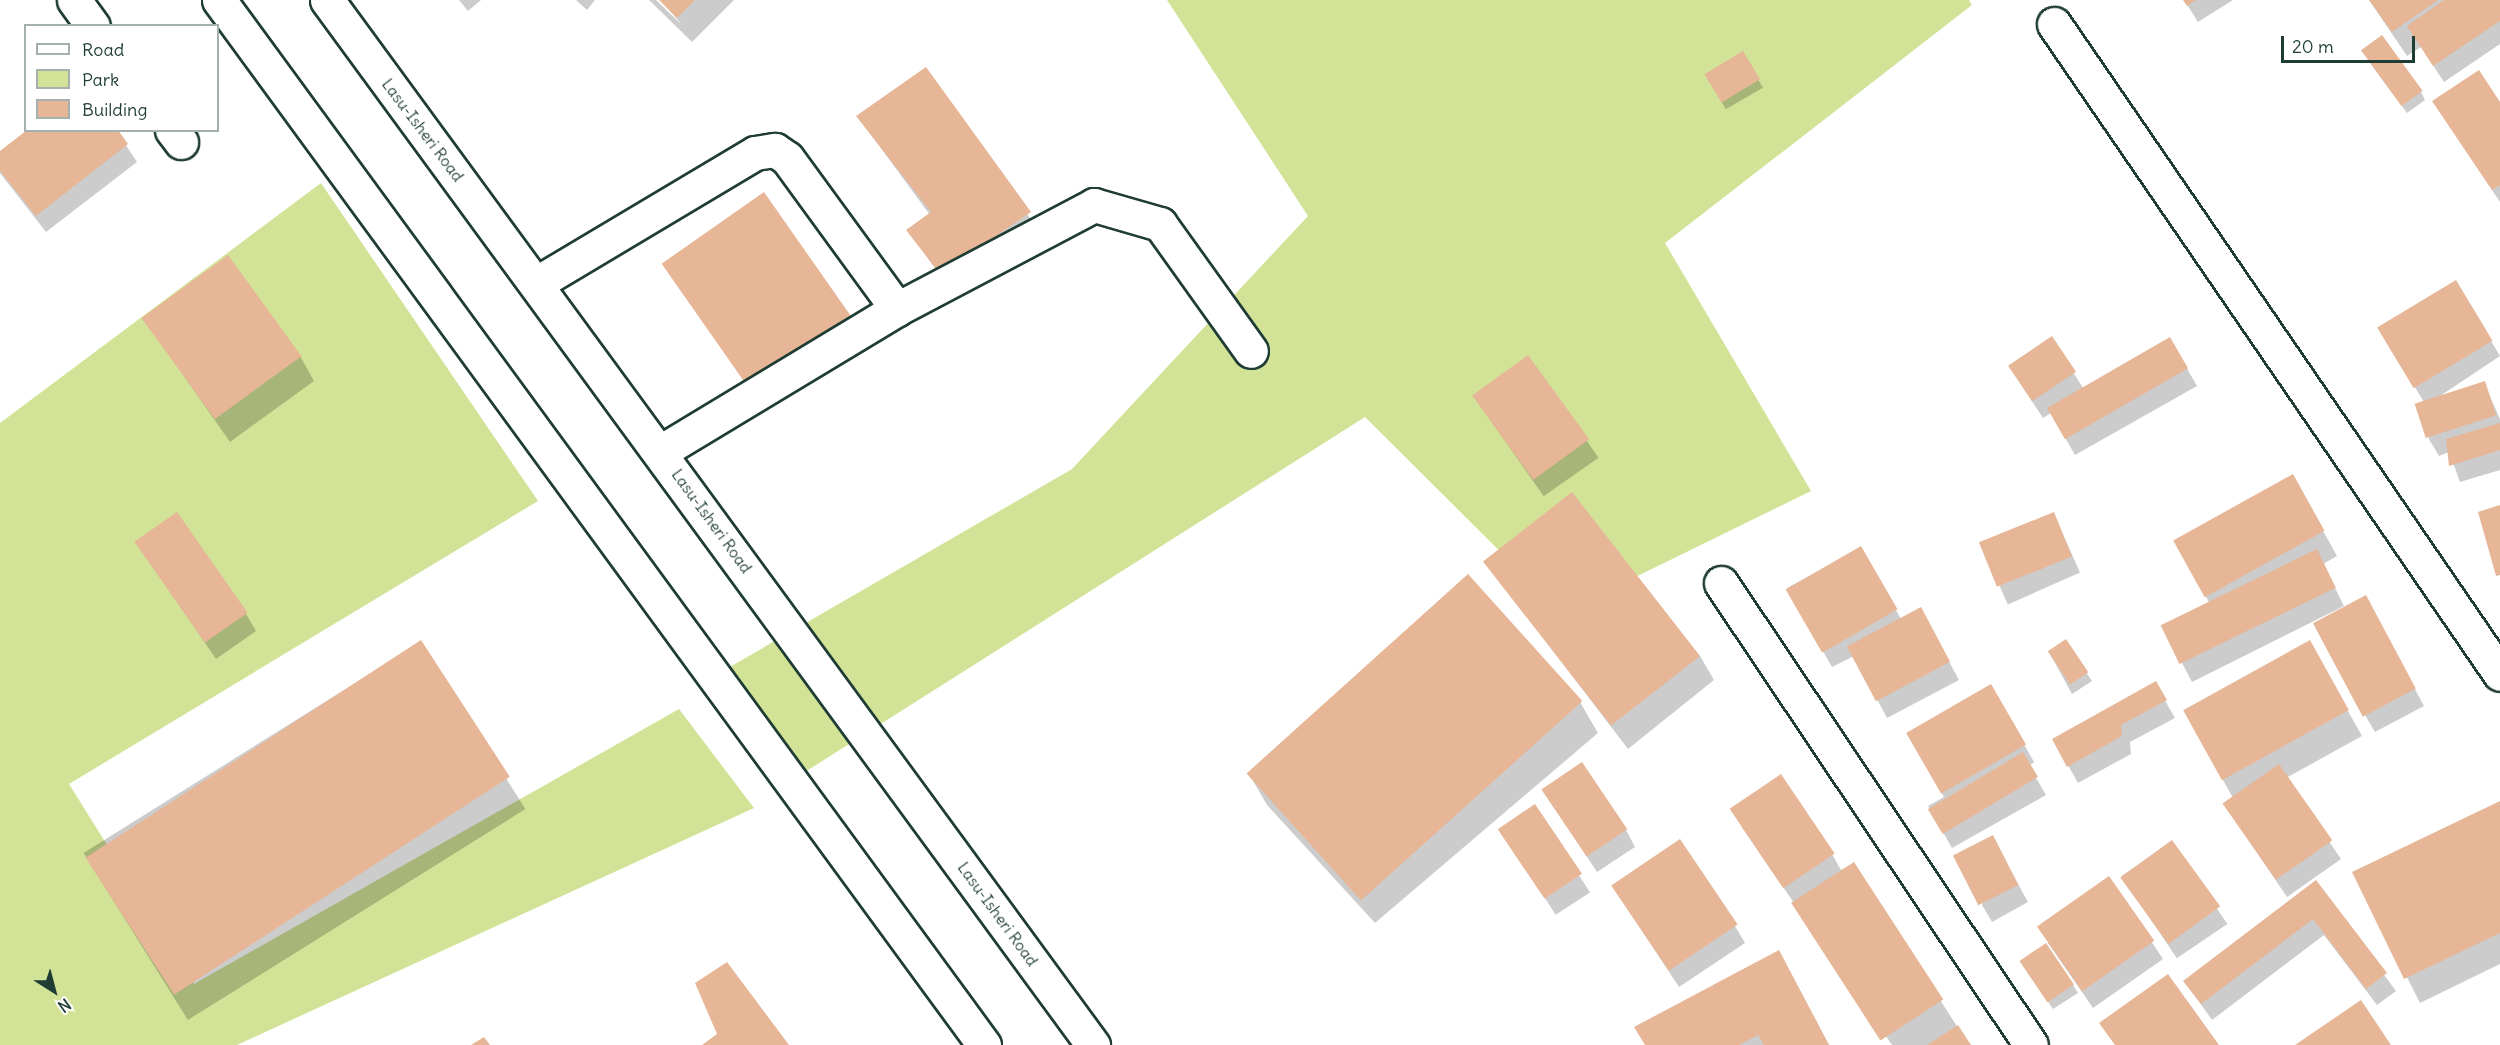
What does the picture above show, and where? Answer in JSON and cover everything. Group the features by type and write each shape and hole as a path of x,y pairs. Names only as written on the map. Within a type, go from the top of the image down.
{"main road":[{"path":"74,0 92,24"},
{"path":"219,0 984,1045"},
{"name":"Lasu-Isheri Road","path":"327,0 662,451 1093,1045"},
{"path":"2054,24 2500,674"},
{"path":"537,283 755,153 775,150 787,158 897,309"},
{"path":"662,451 897,309 1094,205 1160,224 1251,351"},
{"path":"1721,583 2031,1045"}],"green space":[{"path":"1167,0 1969,0 1972,5 1665,243 1811,491 1562,613 1365,417 786,784 709,679 1072,469 1308,216"},
{"path":"321,183 538,501 69,784 194,984 679,709 754,808 237,1045 0,1045 0,423"}],"building":[{"path":"659,0 695,0 677,18"},
{"path":"2183,0 2196,0 2187,6"},
{"path":"2369,0 2438,0 2392,32"},
{"path":"2444,0 2500,0 2500,21 2433,66 2407,26"},
{"path":"2382,35 2423,91 2402,106 2361,50"},
{"path":"1743,51 1760,79 1721,102 1704,74"},
{"path":"926,67 1031,212 940,274 906,230 931,212 856,116"},
{"path":"2479,70 2500,102 2500,185 2492,190 2432,101"},
{"path":"24,132 119,132 128,144 36,216 0,171 0,151"},
{"path":"764,192 856,323 753,395 662,264"},
{"path":"228,255 301,356 215,419 141,318"},
{"path":"2456,280 2493,341 2414,388 2377,327"},
{"path":"2052,336 2076,372 2032,401 2008,366"},
{"path":"2170,337 2188,368 2065,439 2047,408"},
{"path":"1528,355 1589,439 1533,480 1472,396"},
{"path":"2485,381 2496,415 2426,438 2415,404"},
{"path":"2500,423 2500,450 2449,466 2446,439"},
{"path":"2293,474 2325,531 2205,597 2173,540"},
{"path":"1572,492 1700,656 1611,725 1483,562"},
{"path":"2500,505 2500,575 2496,576 2478,512"},
{"path":"177,512 248,613 205,643 134,542"},
{"path":"2054,512 2072,557 1997,587 1979,542"},
{"path":"1861,546 1898,609 1822,653 1786,590"},
{"path":"2317,549 2336,588 2179,664 2161,625"},
{"path":"1468,574 1582,701 1361,900 1247,773"},
{"path":"2366,595 2416,689 2363,717 2313,623"},
{"path":"1921,607 1950,662 1876,701 1847,646"},
{"path":"2066,639 2088,672 2070,684 2048,651"},
{"path":"421,640 510,777 174,995 86,858"},
{"path":"2310,640 2349,710 2222,780 2183,710"},
{"path":"2156,681 2167,700 2121,725 2122,736 2067,767 2052,739"},
{"path":"1991,684 2026,745 1941,794 1906,733"},
{"path":"2023,752 2038,777 1943,834 1928,809"},
{"path":"1582,762 1627,829 1587,857 1541,789"},
{"path":"2279,764 2332,840 2276,880 2222,804"},
{"path":"1781,774 1835,854 1783,888 1730,809"},
{"path":"2500,801 2500,933 2404,979 2352,872"},
{"path":"1535,804 1582,874 1545,899 1498,829"},
{"path":"1993,835 2018,885 1978,905 1953,855"},
{"path":"1680,839 1738,924 1669,971 1611,885"},
{"path":"2172,840 2220,906 2168,944 2120,878"},
{"path":"1854,862 1943,1000 1880,1040 1791,903"},
{"path":"2109,876 2154,941 2082,991 2037,926"},
{"path":"2316,880 2387,973 2366,989 2313,919 2201,1004 2183,981"},
{"path":"2046,943 2074,984 2047,1002 2019,961"},
{"path":"1779,950 1829,1045 1764,1045 1758,1035 1739,1045 1645,1045 1634,1027"},
{"path":"727,962 789,1045 702,1045 717,1034 695,983"},
{"path":"2168,974 2219,1045 2115,1045 2099,1023"},
{"path":"2361,1000 2391,1045 2295,1045"},
{"path":"1958,1025 1971,1045 1927,1045"},
{"path":"484,1037 490,1045 471,1045"}]}
